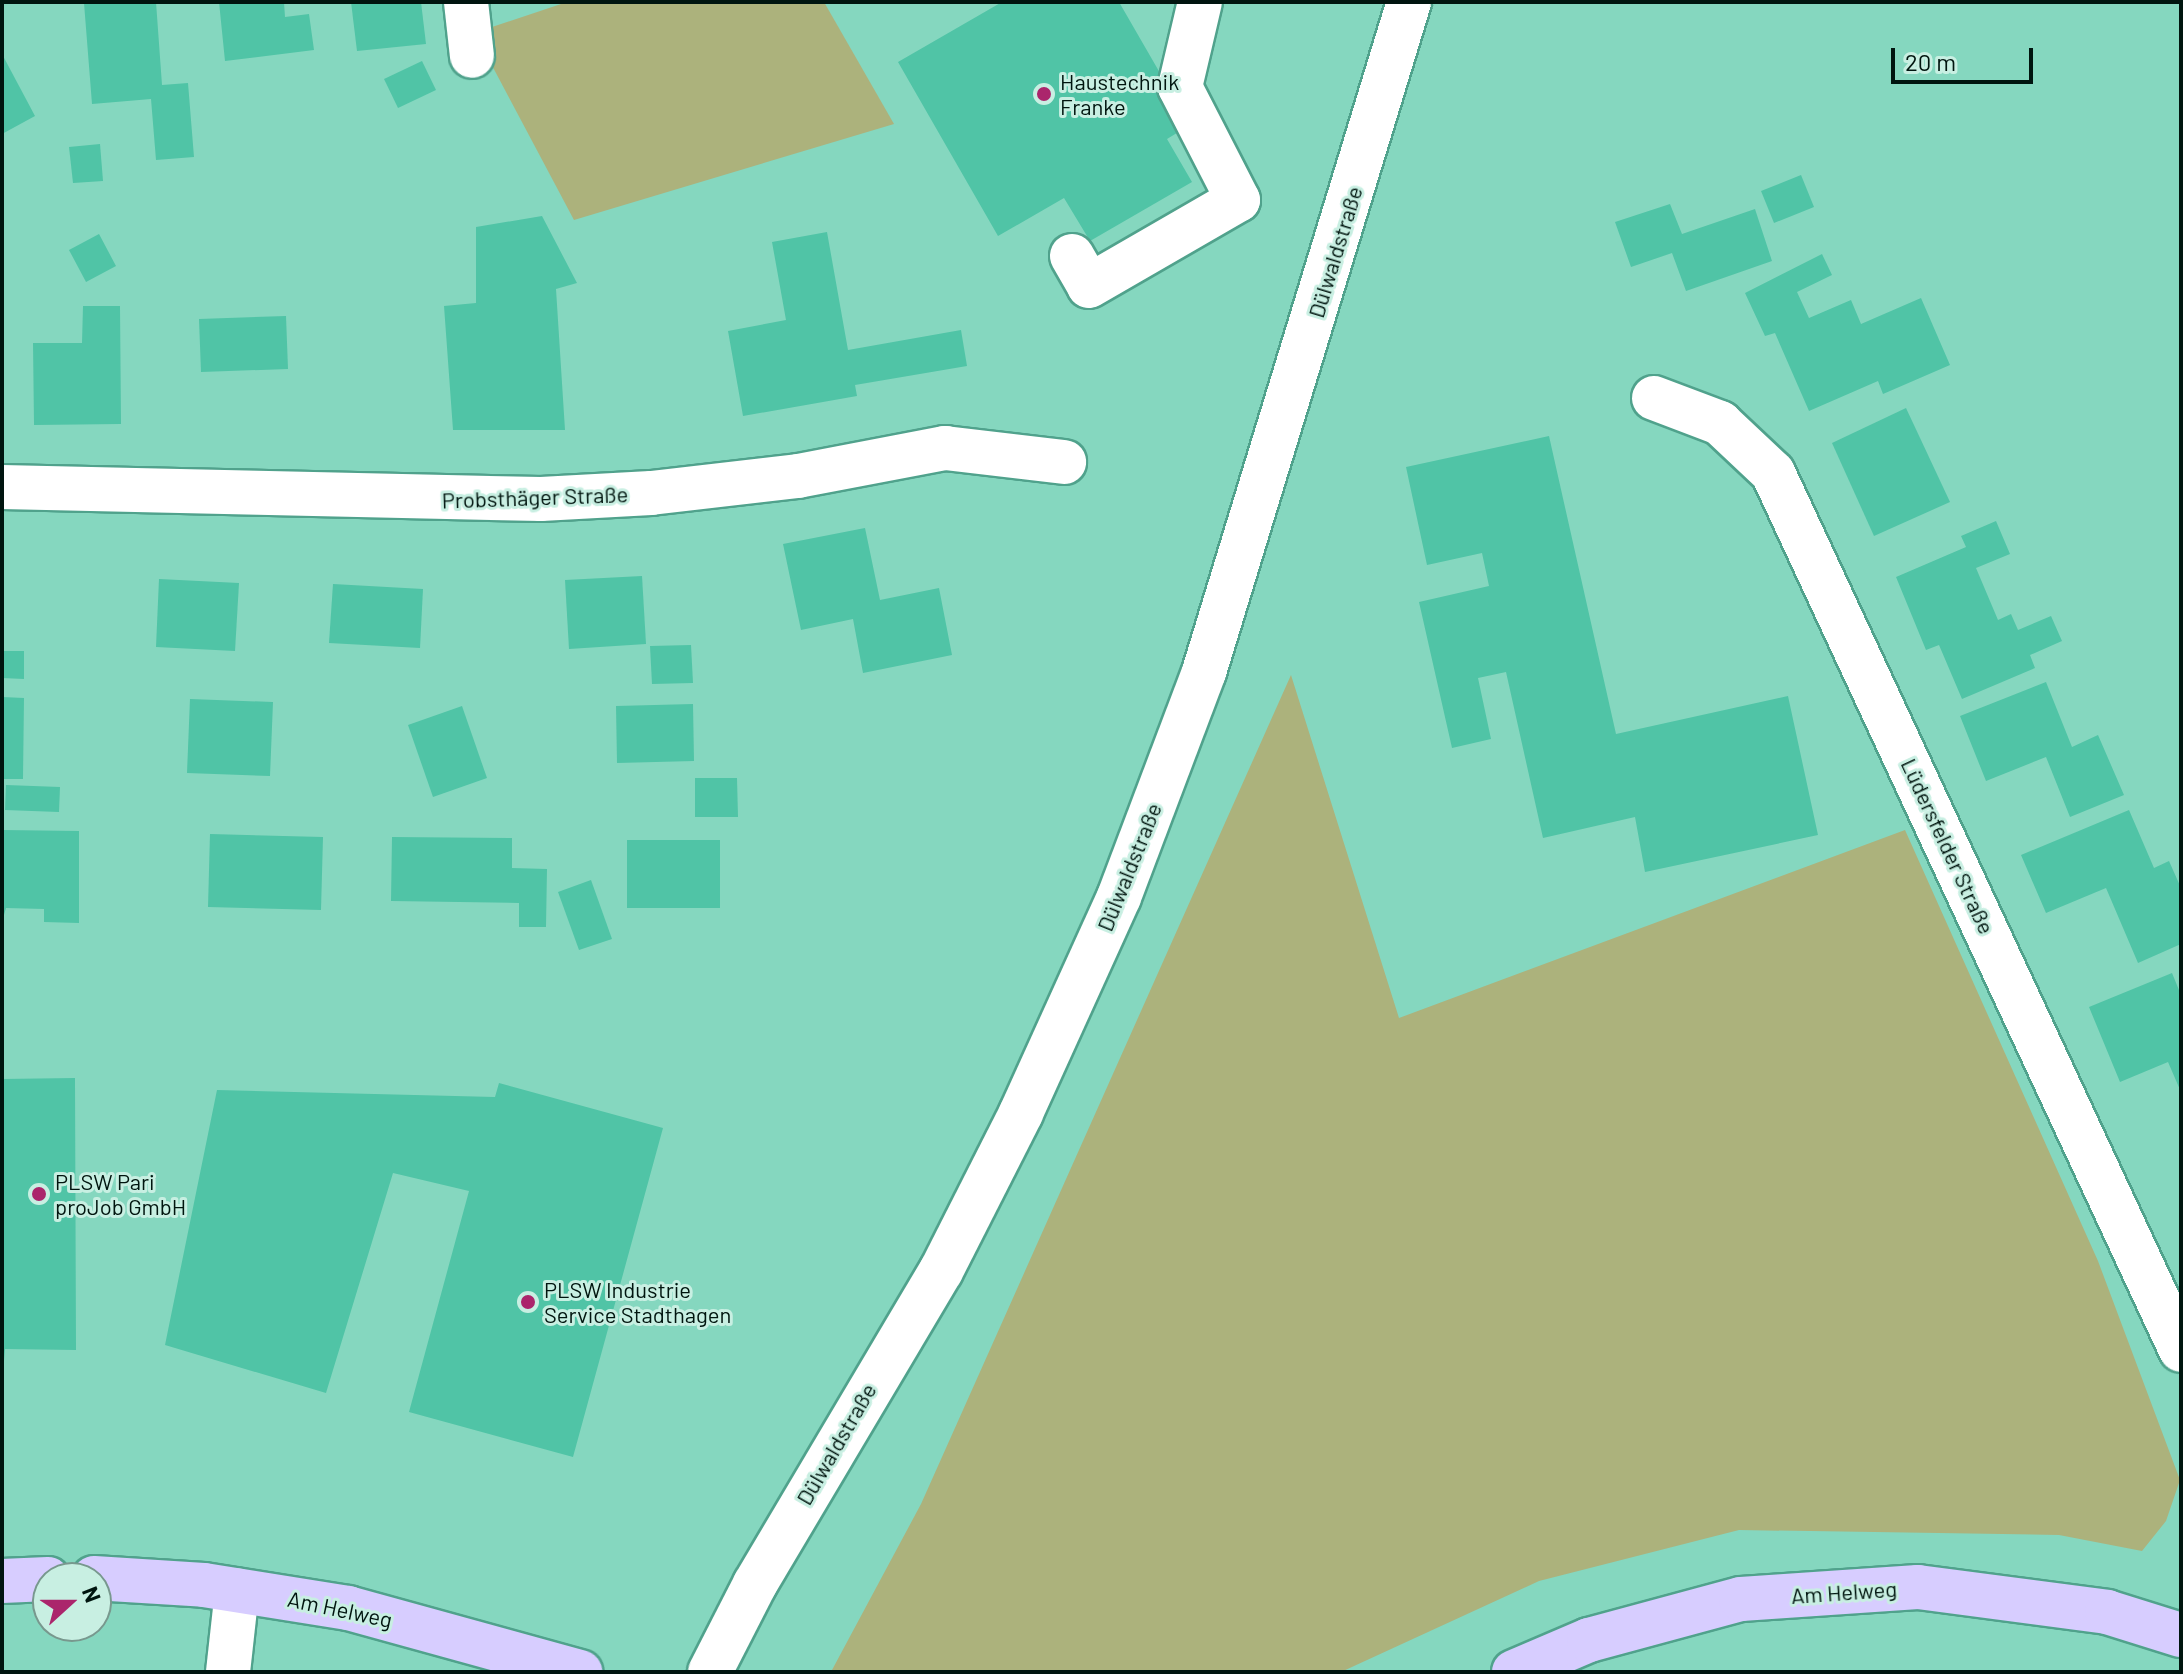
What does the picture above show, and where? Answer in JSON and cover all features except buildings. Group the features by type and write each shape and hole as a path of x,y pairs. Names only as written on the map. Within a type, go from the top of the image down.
{"main road":[{"path":"2,1581 32,1580"},
{"name":"Am Helweg","path":"112,1580 237,1590 348,1608 580,1672"},
{"name":"Am Helweg","path":"1514,1672 1589,1640 1741,1599 1918,1587 2107,1612 2181,1635"}],"street":[{"path":"466,2 472,56"},
{"path":"1072,256 1089,286 1238,200 1180,87 1200,2"},
{"name":"Dülwaldstraße","path":"710,1672 770,1558 941,1271 1021,1113 1119,897 1204,672 1409,2"},
{"name":"Lüdersfelder Straße","path":"1654,398 1720,423 1773,473 2181,1350"},
{"name":"Probsthäger Straße","path":"2,487 541,499 651,493 798,476 945,448 1064,462"},
{"path":"228,1672 237,1590"}],"green space":[{"path":"567,2 824,2 894,124 574,220 488,58 489,28"},
{"path":"1291,675 1399,1018 1905,830 2098,1261 2180,1480 2166,1521 2142,1551 2059,1535 1739,1530 1539,1581 1341,1672 832,1670 921,1504"}],"place":[{"name":"Haustechnik Franke","path":"1044,94"},
{"name":"PLSW Pari proJob GmbH","path":"39,1194"},
{"name":"PLSW Industrie Service Stadthagen","path":"528,1302"}]}
